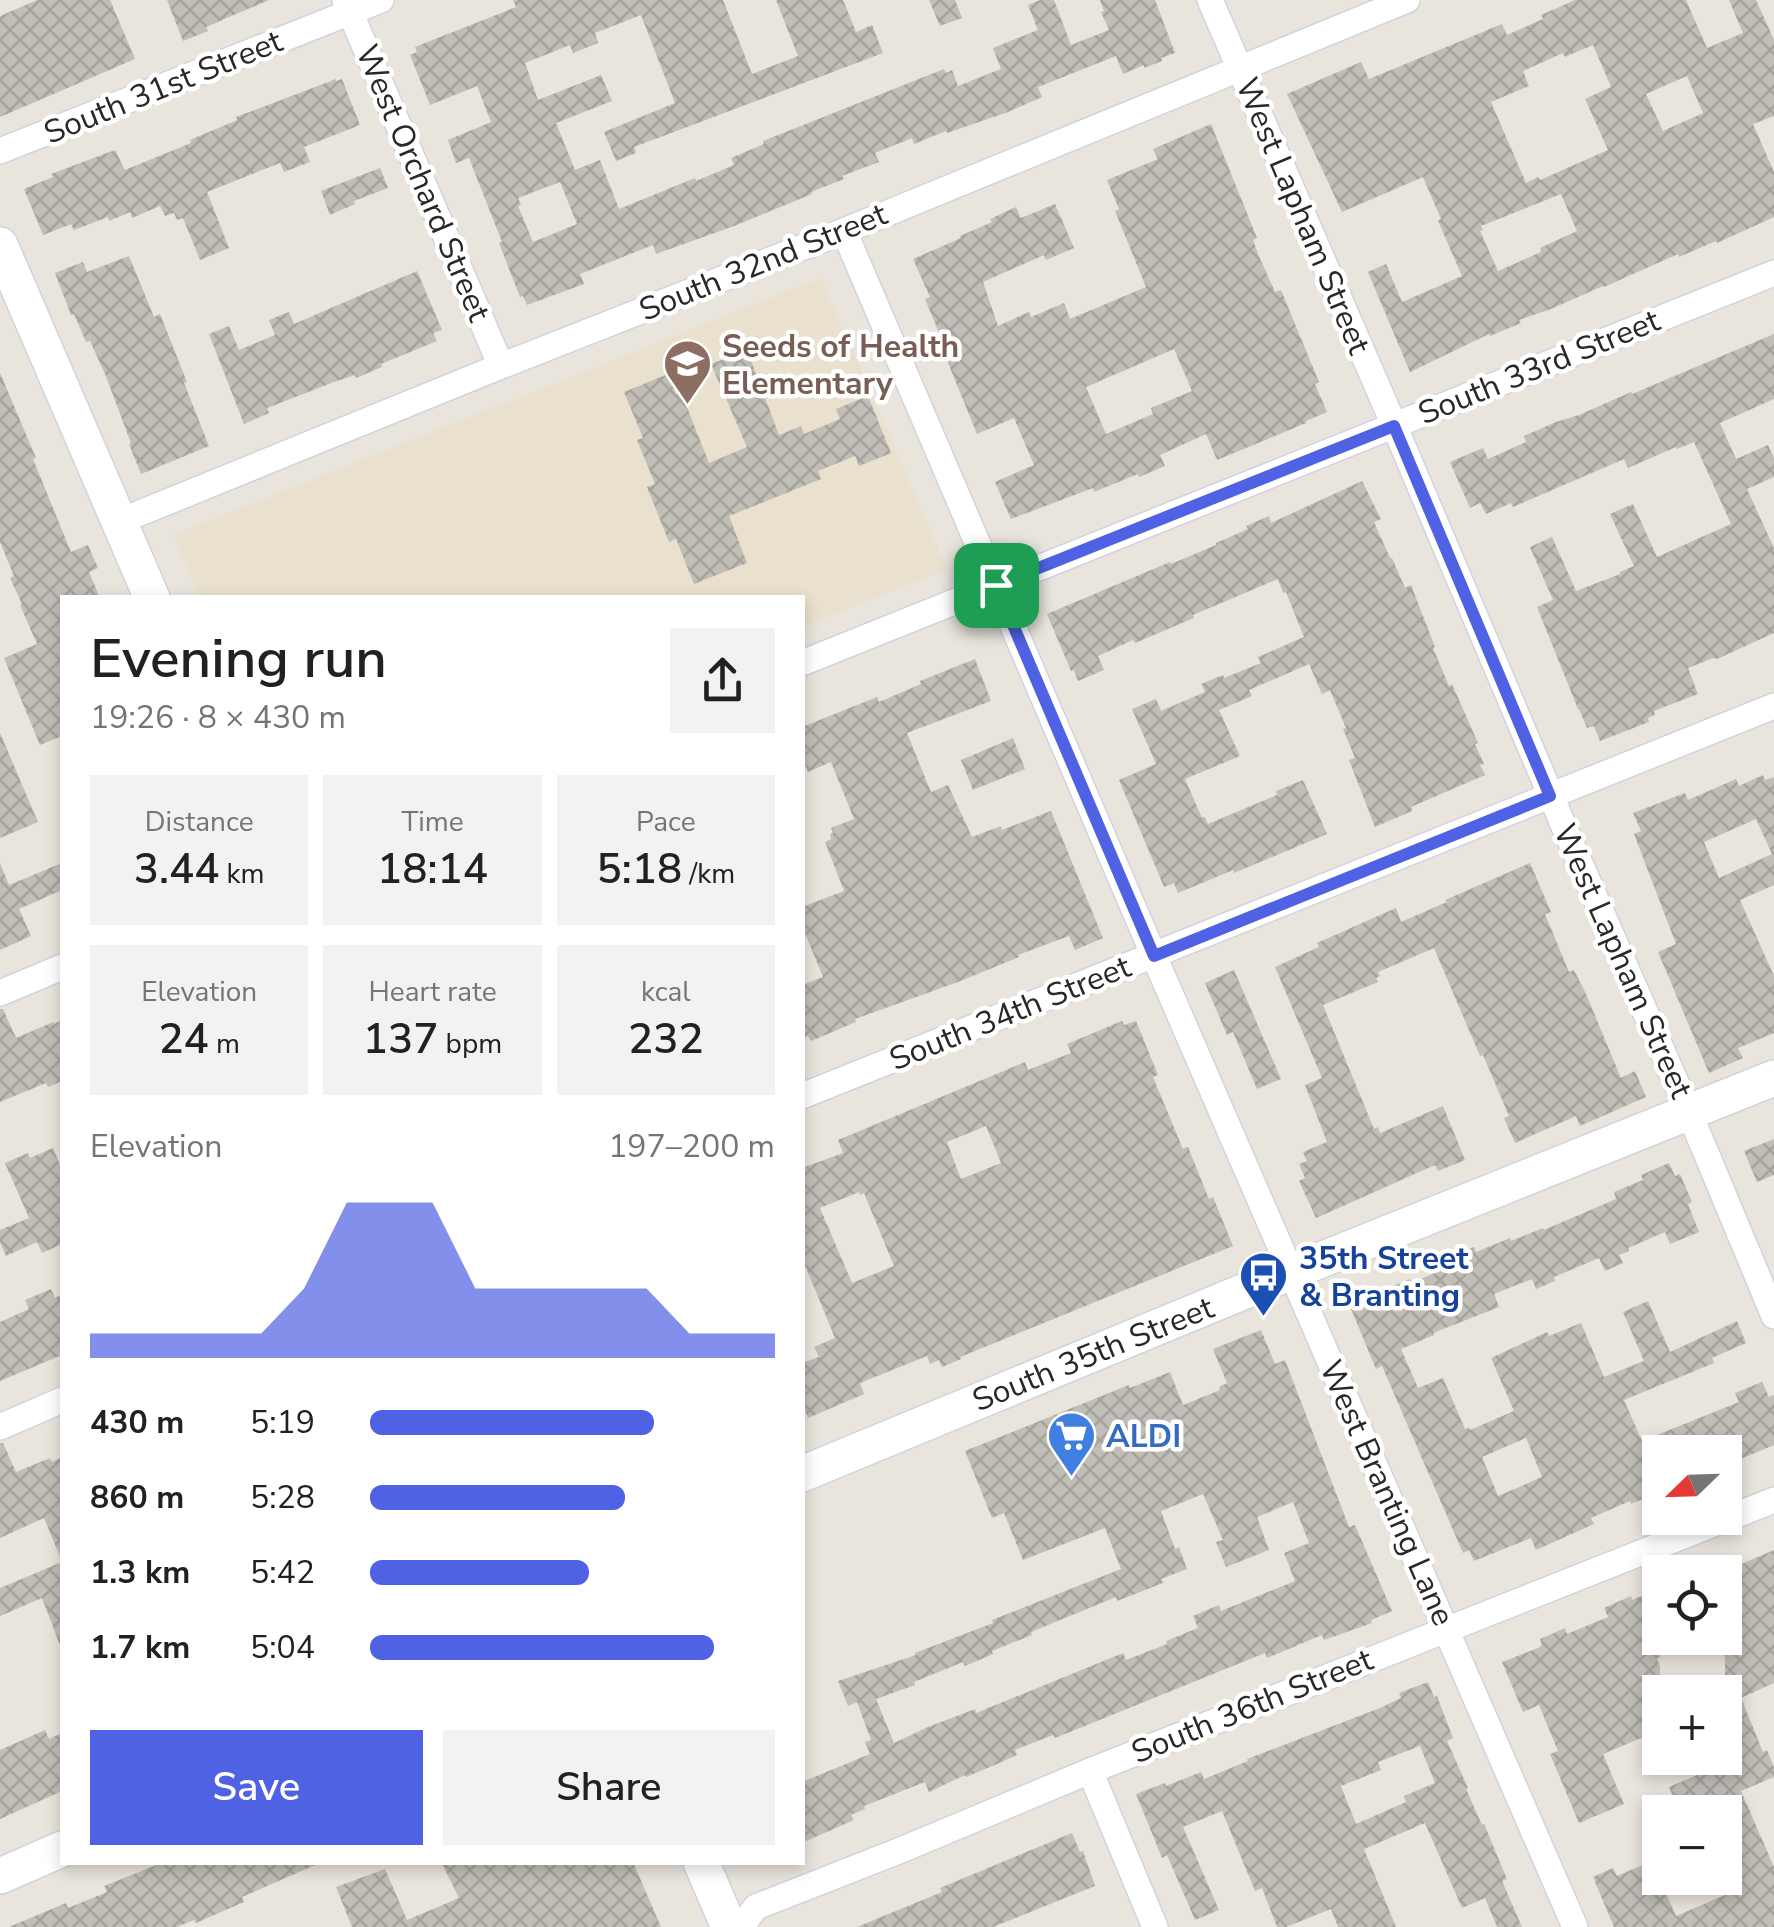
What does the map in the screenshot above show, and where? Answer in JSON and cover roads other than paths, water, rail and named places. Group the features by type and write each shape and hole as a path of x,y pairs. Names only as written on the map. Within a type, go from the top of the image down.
{"main road":[{"path":"0,244 151,595"},
{"name":"South 35th Street","path":"805,1473 1774,1078"},
{"path":"0,1876 60,1850"},
{"path":"702,1865 729,1927"}],"street":[{"name":"South 31st Street","path":"0,151 348,6 380,0"},
{"name":"West Lapham Street","path":"1210,0 1774,1316"},
{"name":"South 32nd Street","path":"118,522 1407,0"},
{"name":"West Orchard Street","path":"348,6 501,366"},
{"name":"West Branting Lane","path":"844,231 1575,1927"},
{"name":"South 33rd Street","path":"805,662 1774,273"},
{"name":"South 34th Street","path":"805,1095 1774,706"},
{"path":"0,993 60,968"},
{"path":"0,1426 60,1401"},
{"name":"South 36th Street","path":"741,1927 756,1907 1774,1500"},
{"path":"1090,1771 1154,1927"}],"place":[{"name":"Seeds of Health Elementary","path":"687,406"},
{"name":"35th Street & Branting","path":"1264,1318"},
{"name":"ALDI","path":"1071,1478"}]}
